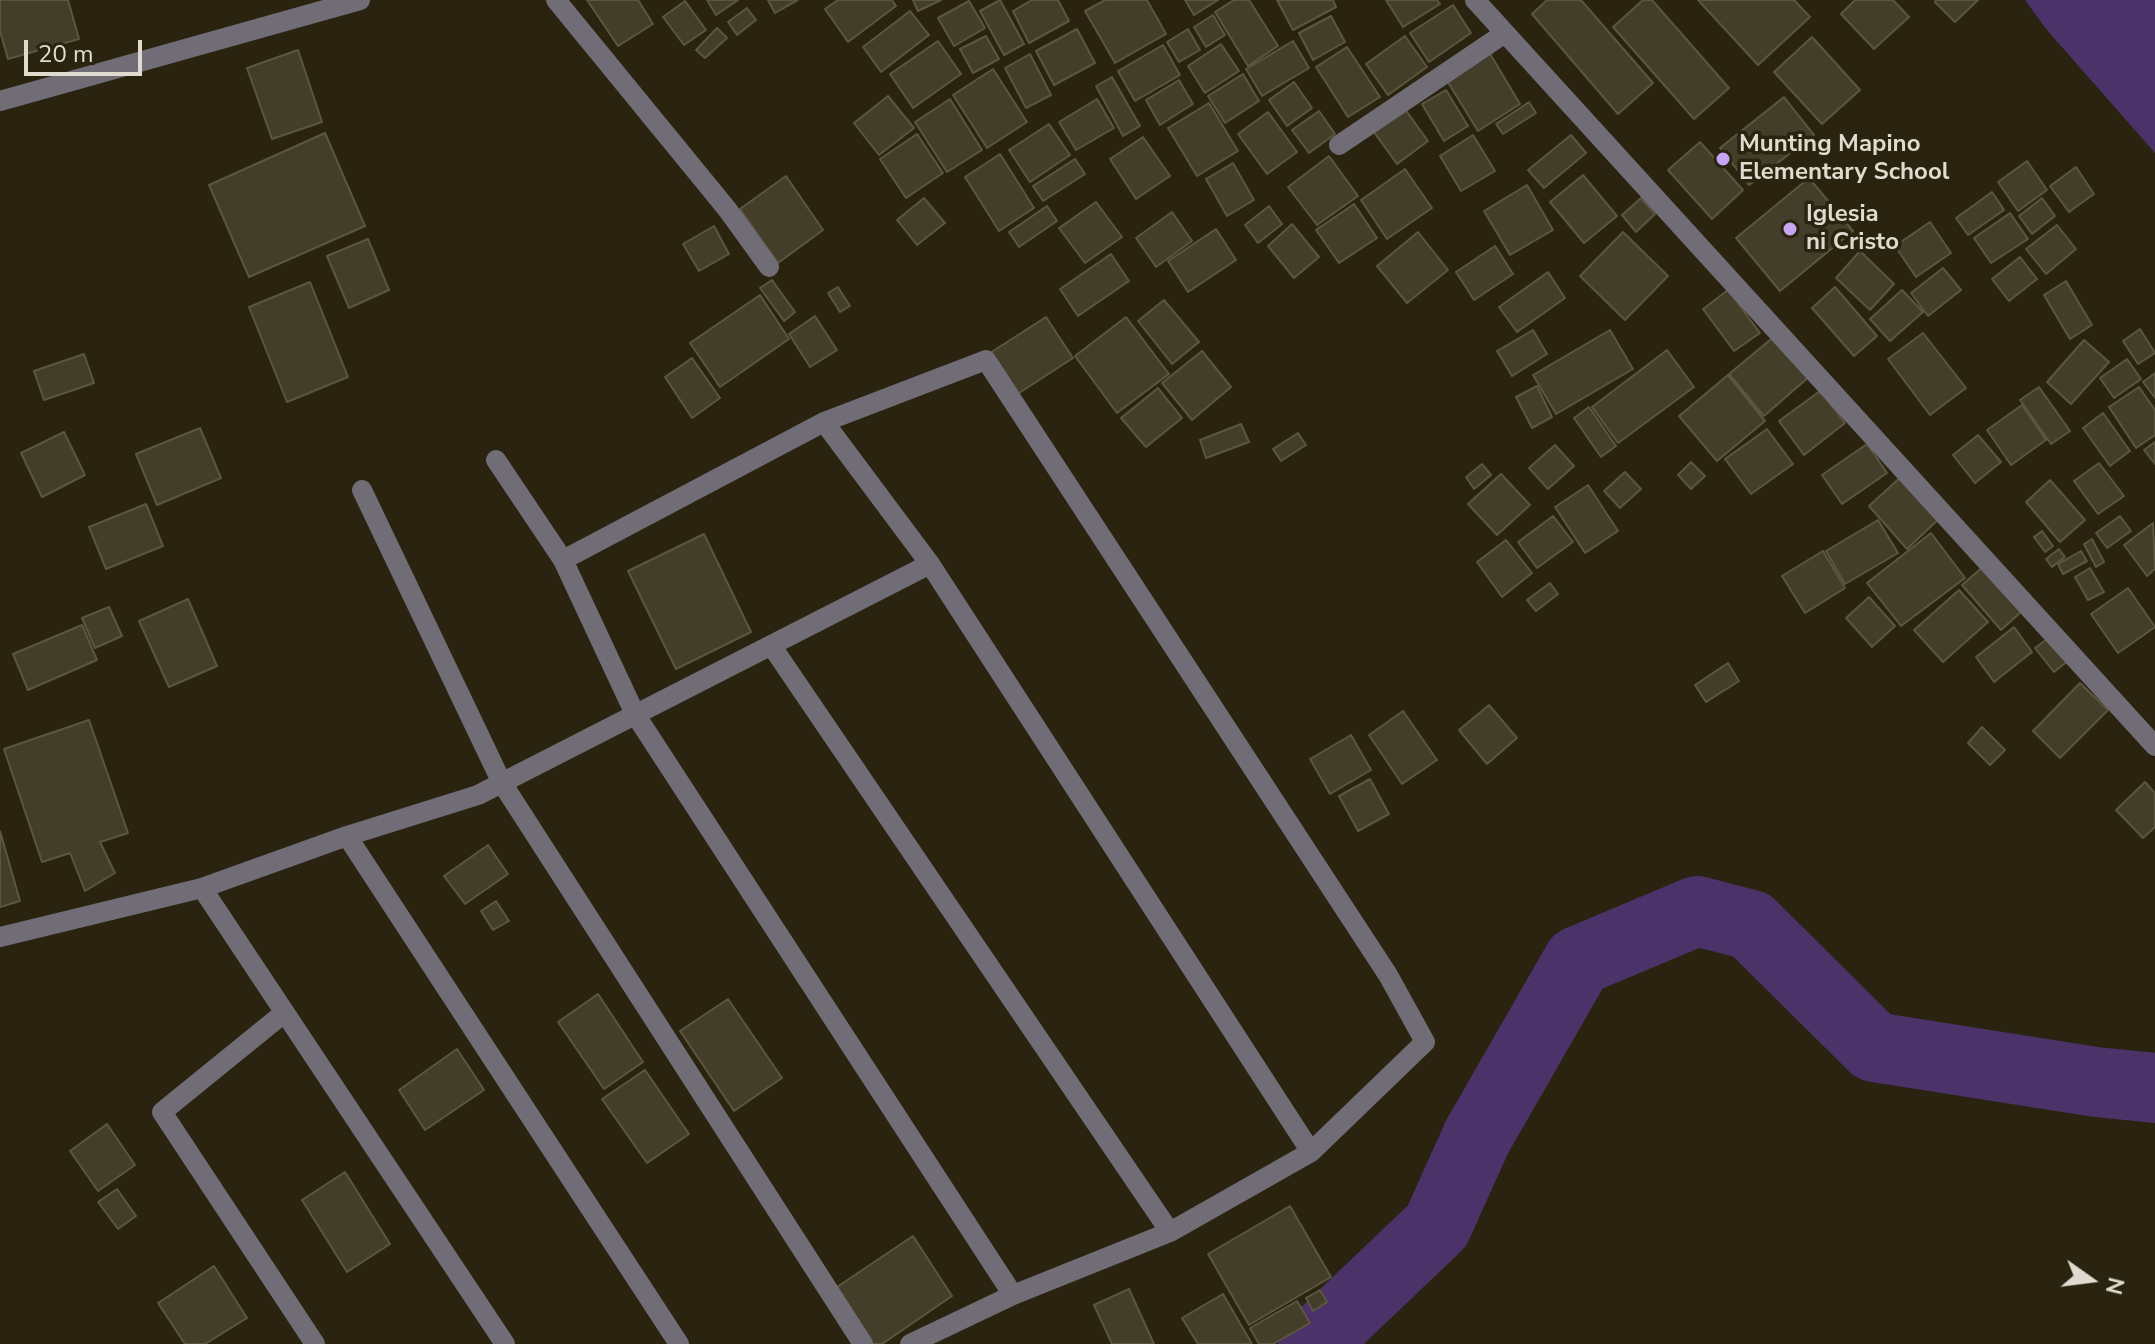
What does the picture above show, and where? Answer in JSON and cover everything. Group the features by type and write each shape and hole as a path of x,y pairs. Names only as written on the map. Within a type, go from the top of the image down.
{"street":[{"path":"0,101 360,0"},
{"path":"556,0 727,209 769,267"},
{"path":"1475,0 2155,746"},
{"path":"1339,145 1505,33"},
{"path":"563,560 824,422 986,360 1388,975 1425,1042 1311,1152 1170,1232 1013,1295 910,1344"},
{"path":"824,422 930,564 1311,1152"},
{"path":"496,460 563,560 635,714 1013,1295"},
{"path":"362,490 502,783 863,1344"},
{"path":"0,937 202,888 347,836 478,795 930,564"},
{"path":"771,645 1170,1232"},
{"path":"347,836 679,1344"},
{"path":"202,888 505,1344"},
{"path":"284,1013 162,1112 315,1344"}],"shaded area":[{"path":"2025,0 2155,0 2155,153 2046,29"}],"building":[{"path":"0,0 68,0 79,39 8,59 0,31"},
{"path":"587,0 638,0 653,24 618,46"},
{"path":"707,0 738,0 716,15"},
{"path":"768,0 798,0 775,13"},
{"path":"838,0 892,0 896,6 848,42 825,9"},
{"path":"913,0 941,0 918,11"},
{"path":"1000,0 1024,44 1004,55 980,11"},
{"path":"1032,0 1058,0 1069,21 1029,43 1013,11"},
{"path":"1105,0 1147,0 1166,34 1115,63 1085,11"},
{"path":"1185,0 1218,0 1194,15"},
{"path":"1234,0 1249,0 1278,46 1248,66 1215,12"},
{"path":"1277,0 1333,0 1336,7 1293,30"},
{"path":"1386,0 1437,0 1440,4 1403,27"},
{"path":"1547,0 1581,0 1653,83 1618,114 1532,14"},
{"path":"1643,0 1652,0 1729,88 1694,119 1613,27"},
{"path":"1698,0 1794,0 1810,17 1758,65"},
{"path":"1855,0 1893,0 1909,17 1874,49 1841,14"},
{"path":"1936,0 1978,0 1955,22"},
{"path":"685,1 706,30 684,45 663,17"},
{"path":"969,1 985,28 954,46 938,18"},
{"path":"1453,5 1471,33 1429,62 1410,33"},
{"path":"747,8 756,20 737,35 728,22"},
{"path":"910,11 929,35 881,72 863,47"},
{"path":"1213,15 1225,35 1206,47 1194,27"},
{"path":"1331,16 1345,42 1313,60 1299,33"},
{"path":"717,28 727,38 705,58 696,50"},
{"path":"1077,29 1095,63 1054,85 1036,51"},
{"path":"1188,29 1200,50 1179,62 1167,42"},
{"path":"986,36 999,59 973,73 960,49"},
{"path":"1405,36 1427,67 1388,95 1366,64"},
{"path":"1812,37 1860,90 1822,124 1774,72"},
{"path":"938,41 961,74 913,108 890,74"},
{"path":"1293,41 1309,68 1262,96 1246,69"},
{"path":"1221,44 1239,71 1205,93 1188,66"},
{"path":"1163,45 1180,75 1135,101 1118,71"},
{"path":"1347,47 1380,97 1348,117 1316,67"},
{"path":"298,50 322,122 272,139 247,68"},
{"path":"1489,52 1520,104 1478,131 1446,79"},
{"path":"1030,54 1051,95 1026,108 1005,68"},
{"path":"993,69 1027,122 987,148 953,95"},
{"path":"1243,74 1259,101 1225,123 1208,96"},
{"path":"1112,77 1140,126 1123,136 1096,86"},
{"path":"1179,80 1193,104 1160,125 1146,100"},
{"path":"1294,82 1312,108 1287,126 1269,100"},
{"path":"1446,90 1468,126 1444,141 1422,104"},
{"path":"888,96 914,128 879,155 854,123"},
{"path":"1784,97 1814,135 1749,185 1720,148"},
{"path":"950,99 982,150 947,172 915,122"},
{"path":"1097,99 1114,128 1076,150 1059,122"},
{"path":"1529,102 1536,113 1503,134 1496,124"},
{"path":"1209,103 1238,151 1197,176 1168,128"},
{"path":"1402,105 1428,141 1397,164 1371,128"},
{"path":"1319,111 1335,134 1309,153 1292,130"},
{"path":"1268,112 1297,152 1267,174 1238,134"},
{"path":"1049,124 1070,155 1030,182 1009,150"},
{"path":"325,133 365,226 249,277 209,185"},
{"path":"917,134 943,173 906,198 880,159"},
{"path":"1473,135 1495,171 1461,191 1440,156"},
{"path":"1571,135 1586,153 1544,188 1528,170"},
{"path":"1143,137 1170,176 1136,199 1110,159"},
{"path":"1700,142 1743,190 1712,219 1668,170"},
{"path":"1000,154 1034,208 999,231 965,177"},
{"path":"1329,156 1358,196 1317,225 1288,187"},
{"path":"1075,159 1085,174 1043,201 1033,186"},
{"path":"2027,161 2047,190 2018,211 1998,182"},
{"path":"1233,163 1254,200 1227,216 1206,179"},
{"path":"2076,167 2094,194 2069,212 2050,186"},
{"path":"1405,169 1432,208 1387,239 1361,200"},
{"path":"1583,175 1617,216 1584,243 1550,202"},
{"path":"786,176 823,230 778,263 740,209"},
{"path":"1809,178 1853,231 1780,291 1736,238"},
{"path":"1527,185 1553,230 1510,255 1484,211"},
{"path":"1992,192 2004,210 1968,235 1956,218"},
{"path":"924,198 945,223 917,245 897,220"},
{"path":"1641,198 1655,214 1636,232 1622,215"},
{"path":"2042,198 2055,216 2032,234 2019,216"},
{"path":"1096,202 1122,237 1085,263 1059,228"},
{"path":"1354,204 1377,238 1339,263 1316,230"},
{"path":"1047,206 1057,221 1019,247 1009,232"},
{"path":"1269,206 1282,224 1258,243 1245,225"},
{"path":"1172,212 1192,241 1156,267 1136,238"},
{"path":"2010,213 2028,239 1991,263 1974,238"},
{"path":"1930,222 1951,253 1916,277 1895,246"},
{"path":"1292,224 1319,257 1294,278 1268,246"},
{"path":"2057,225 2076,249 2046,274 2026,249"},
{"path":"714,226 729,254 699,271 683,244"},
{"path":"1216,229 1236,260 1188,292 1168,261"},
{"path":"1418,232 1448,270 1407,303 1377,266"},
{"path":"1623,232 1668,276 1625,320 1580,276"},
{"path":"368,239 389,290 349,308 327,256"},
{"path":"1495,246 1513,274 1474,300 1456,272"},
{"path":"1860,251 1894,284 1870,310 1836,278"},
{"path":"1111,254 1129,281 1078,316 1060,289"},
{"path":"2020,257 2037,279 2009,301 1992,279"},
{"path":"1943,268 1961,290 1928,316 1911,293"},
{"path":"1548,272 1565,298 1517,332 1499,307"},
{"path":"772,280 795,312 784,321 760,288"},
{"path":"2066,281 2092,325 2070,339 2044,295"},
{"path":"310,282 348,377 287,402 249,307"},
{"path":"838,287 850,306 840,312 828,293"},
{"path":"1835,287 1877,336 1854,356 1812,308"},
{"path":"1728,290 1760,333 1734,351 1703,309"},
{"path":"1902,290 1923,312 1890,341 1870,319"},
{"path":"760,295 789,339 720,387 690,343"},
{"path":"1164,300 1199,342 1172,364 1138,321"},
{"path":"815,316 837,350 810,367 789,334"},
{"path":"1046,317 1073,358 1016,395 990,353"},
{"path":"1126,317 1169,374 1117,413 1075,356"},
{"path":"2140,329 2155,353 2138,364 2123,341"},
{"path":"1533,330 1547,354 1512,376 1497,351"},
{"path":"1610,330 1633,369 1556,414 1533,375"},
{"path":"1923,333 1966,388 1930,415 1888,359"},
{"path":"1776,335 1810,376 1764,416 1729,374"},
{"path":"2084,340 2109,362 2071,404 2047,382"},
{"path":"1667,350 1694,387 1618,443 1592,407"},
{"path":"1202,351 1231,387 1192,420 1162,383"},
{"path":"84,354 94,383 44,400 34,371"},
{"path":"692,358 720,398 692,418 665,377"},
{"path":"2127,359 2141,379 2114,398 2100,378"},
{"path":"2155,373 2155,398 2143,382"},
{"path":"1728,375 1765,421 1717,461 1679,416"},
{"path":"1537,386 1552,417 1532,428 1516,397"},
{"path":"2039,387 2070,431 2051,444 2020,400"},
{"path":"2139,387 2155,410 2155,435 2136,448 2109,407"},
{"path":"1158,388 1182,418 1146,447 1121,418"},
{"path":"1820,391 1845,423 1804,455 1779,421"},
{"path":"2022,405 2046,440 2011,465 1987,430"},
{"path":"1589,407 1616,446 1601,457 1574,418"},
{"path":"2103,413 2130,451 2110,466 2083,428"},
{"path":"1241,424 1249,442 1206,458 1200,440"},
{"path":"200,428 221,478 157,505 136,454"},
{"path":"1767,429 1793,464 1751,494 1725,459"},
{"path":"64,432 85,475 42,497 21,453"},
{"path":"1298,433 1306,445 1281,461 1273,449"},
{"path":"1978,435 2001,462 1975,483 1953,455"},
{"path":"2155,442 2155,464 2144,450"},
{"path":"1867,444 1887,473 1842,504 1822,475"},
{"path":"1555,445 1574,466 1548,489 1529,468"},
{"path":"1691,462 1705,476 1691,489 1678,475"},
{"path":"2099,463 2124,496 2098,514 2074,481"},
{"path":"1482,464 1491,475 1474,489 1466,477"},
{"path":"1625,472 1641,489 1620,508 1604,491"},
{"path":"1501,474 1530,505 1497,535 1468,504"},
{"path":"1904,474 1942,516 1907,549 1869,506"},
{"path":"2050,480 2085,520 2060,542 2026,502"},
{"path":"1588,485 1618,531 1585,553 1555,507"},
{"path":"146,504 163,546 106,569 89,527"},
{"path":"1553,516 1573,542 1537,568 1518,542"},
{"path":"2120,516 2131,531 2107,548 2096,533"},
{"path":"1878,520 1898,553 1845,584 1826,551"},
{"path":"2153,523 2155,569 2147,576 2124,545"},
{"path":"2042,531 2053,546 2045,552 2034,537"},
{"path":"1931,533 1965,578 1901,626 1867,583"},
{"path":"704,534 751,632 676,669 628,571"},
{"path":"2092,539 2104,562 2096,567 2084,544"},
{"path":"1506,540 1532,573 1502,597 1477,562"},
{"path":"2059,549 2065,557 2052,567 2046,559"},
{"path":"1823,551 1845,588 1805,613 1782,576"},
{"path":"2081,551 2087,561 2063,574 2058,564"},
{"path":"1993,558 2031,603 2001,630 1962,585"},
{"path":"2090,568 2104,592 2088,600 2075,577"},
{"path":"1550,583 1558,594 1536,611 1527,600"},
{"path":"2128,588 2155,627 2118,653 2091,614"},
{"path":"1959,590 1988,622 1943,662 1914,630"},
{"path":"1869,597 1895,626 1872,647 1846,618"},
{"path":"188,599 217,666 169,687 139,621"},
{"path":"109,607 122,636 95,648 82,618"},
{"path":"82,625 97,660 28,690 13,654"},
{"path":"2014,627 2032,652 1994,682 1976,657"},
{"path":"2050,637 2069,660 2054,672 2035,648"},
{"path":"1728,663 1739,681 1706,702 1695,685"},
{"path":"2080,683 2108,710 2060,758 2033,731"},
{"path":"1489,705 1517,738 1487,764 1459,730"},
{"path":"1403,711 1437,760 1402,784 1369,735"},
{"path":"89,720 128,833 100,842 115,873 85,891 70,853 42,862 4,749"},
{"path":"1982,727 2005,750 1990,765 1968,743"},
{"path":"1351,735 1371,770 1330,794 1310,759"},
{"path":"1370,779 1389,814 1358,831 1339,796"},
{"path":"2145,782 2155,793 2155,827 2143,838 2116,810"},
{"path":"0,831 20,901 0,907"},
{"path":"488,845 508,874 465,904 444,876"},
{"path":"496,901 509,921 493,930 481,911"},
{"path":"598,994 643,1062 604,1089 558,1022"},
{"path":"728,999 782,1078 734,1111 680,1031"},
{"path":"457,1049 484,1090 425,1130 399,1090"},
{"path":"645,1070 689,1134 647,1163 602,1099"},
{"path":"107,1124 135,1165 98,1191 70,1151"},
{"path":"345,1172 390,1244 347,1272 302,1200"},
{"path":"117,1189 136,1216 118,1229 98,1202"},
{"path":"1290,1206 1331,1277 1249,1325 1208,1254"},
{"path":"913,1236 952,1296 882,1344 871,1344 834,1289"},
{"path":"214,1266 247,1318 205,1344 185,1344 158,1303"},
{"path":"1129,1289 1154,1344 1112,1344 1094,1305"},
{"path":"1320,1290 1327,1302 1313,1311 1306,1298"},
{"path":"1223,1294 1252,1344 1198,1344 1182,1318"},
{"path":"1297,1301 1310,1323 1273,1344 1259,1344 1250,1328"}],"waterway":[{"path":"1313,1344 1437,1226 1477,1137 1578,961 1697,911 1751,925 1874,1047 2096,1082 2155,1088"}],"place":[{"name":"Munting Mapino Elementary School","path":"1723,159"},
{"name":"Iglesia ni Cristo","path":"1790,229"}]}
